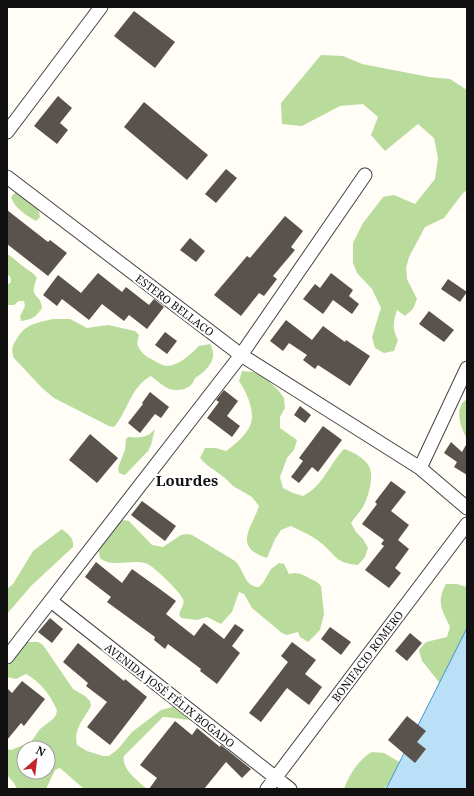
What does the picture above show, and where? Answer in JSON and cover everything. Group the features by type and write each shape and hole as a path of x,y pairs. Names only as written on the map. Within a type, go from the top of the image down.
{"street":[{"path":"7,132 101,7"},
{"path":"7,657 241,355 365,175"},
{"name":"ESTERO BELLACO","path":"7,177 241,355 420,468 467,508"},
{"path":"420,468 467,368"},
{"name":"BONIFACIO ROMERO","path":"267,789 467,524"},
{"name":"AVENIDA JOSÉ FÉLIX BOGADO","path":"51,601 290,789"}],"green space":[{"path":"321,55 343,56 362,64 429,77 450,79 467,90 467,190 444,218 425,227 409,257 406,268 407,279 417,299 413,309 405,316 397,310 394,325 398,340 394,351 384,353 375,348 372,337 381,308 372,289 357,273 353,263 353,243 363,223 383,197 394,195 415,204 435,179 438,158 434,138 418,124 385,151 371,135 378,117 363,104 340,106 302,126 282,124 281,103"},
{"path":"20,192 30,199 38,209 40,217 36,221 15,205 11,197 15,193"},
{"path":"7,254 37,278 34,293 39,299 42,308 31,319 21,321 20,316 25,306 24,301 19,301 14,305 7,305 7,285 11,282 10,276 7,275"},
{"path":"53,319 70,319 87,328 108,325 135,331 139,335 137,343 141,351 148,357 164,365 173,365 181,361 199,346 210,344 213,354 212,359 204,372 195,378 191,385 184,389 170,389 162,385 151,376 144,380 134,392 119,421 114,427 109,426 54,398 42,388 14,358 12,353 13,346 19,335 27,327"},
{"path":"242,371 253,372 263,376 284,398 285,408 280,417 280,428 297,440 294,450 287,458 280,477 283,488 303,496 310,492 321,481 344,449 358,455 369,466 371,480 368,496 363,507 351,523 368,548 365,557 358,565 340,561 318,540 291,526 281,530 275,539 267,558 256,554 247,543 249,529 259,506 252,497 233,486 200,458 205,448 216,448 226,451 242,438 249,428 252,416 248,397 239,381"},
{"path":"467,399 467,439 462,429 459,413 460,408"},
{"path":"155,429 148,451 126,474 124,475 119,473 118,468 125,450 126,439 128,437 146,436"},
{"path":"117,521 129,521 152,545 163,547 181,535 192,535 235,561 247,581 254,586 259,587 271,569 279,563 284,564 289,574 301,574 317,582 321,586 324,614 320,630 308,642 300,637 298,632 287,635 282,633 252,608 244,594 239,592 232,612 221,624 207,617 197,620 181,618 179,614 183,605 183,599 181,595 149,565 139,562 115,563 105,561 100,558 98,548"},
{"path":"62,529 72,539 73,547 31,586 7,614 7,589 13,584 33,551"},
{"path":"446,584 457,584 467,587 467,717 422,661 419,650 426,642 447,637 450,627 441,606 441,596"},
{"path":"27,642 38,642 43,645 73,689 85,696 90,701 91,706 80,724 76,739 77,745 87,751 103,756 109,756 118,749 132,732 161,710 183,704 194,719 188,720 163,717 124,756 125,766 147,789 84,789 60,768 56,770 56,740 32,740 40,729 53,719 57,710 44,689 31,677 26,674 16,679 7,677 8,666 18,649"},
{"path":"16,748 16,780 50,780 46,789 17,789 7,775 7,749 11,750"},
{"path":"372,752 384,753 413,770 393,780 384,789 344,789 355,768 367,755"}],"water":[{"path":"467,628 467,789 386,789"}],"building":[{"path":"134,11 175,42 155,68 114,36"},
{"path":"58,96 72,108 60,123 68,130 57,144 34,126"},
{"path":"144,102 208,155 187,180 124,127"},
{"path":"226,169 237,178 216,203 205,194"},
{"path":"7,210 48,242 50,240 67,253 48,276 7,244"},
{"path":"285,216 303,231 291,247 295,250 273,276 277,279 264,296 259,293 241,316 214,295 247,256 250,258"},
{"path":"190,238 205,251 196,262 180,250"},
{"path":"98,273 122,292 126,287 149,305 154,299 164,307 147,329 129,315 124,321 102,304 89,320 62,299 57,306 43,295 58,275 81,293"},
{"path":"331,273 353,290 349,296 359,304 352,314 333,300 323,314 303,299 315,284 320,288"},
{"path":"448,279 467,292 460,302 441,289"},
{"path":"429,311 454,330 444,342 419,324"},
{"path":"286,320 312,340 323,326 345,342 346,340 370,356 350,386 318,365 315,369 303,360 307,355 289,343 283,351 270,341"},
{"path":"165,332 177,341 167,354 155,345"},
{"path":"224,390 238,401 227,416 240,426 232,437 207,418 219,402 216,400"},
{"path":"150,392 169,407 161,418 155,414 140,433 128,423 143,404 142,403"},
{"path":"300,406 311,415 305,423 294,415"},
{"path":"323,426 342,440 318,472 312,467 299,483 291,477 303,461 299,458"},
{"path":"90,434 118,458 97,483 69,460"},
{"path":"451,442 462,452 467,443 467,475 454,467 457,462 444,453"},
{"path":"391,481 406,492 391,511 409,525 398,540 409,549 395,568 401,573 389,588 365,570 384,546 381,544 384,540 362,524 377,504 375,502"},
{"path":"142,501 176,526 165,541 131,515"},
{"path":"96,562 122,583 132,569 176,601 166,614 194,636 204,623 224,639 235,624 244,630 232,646 240,653 217,684 200,671 201,669 168,644 165,649 154,640 155,637 107,602 111,597 85,577"},
{"path":"50,618 63,629 52,643 38,632"},
{"path":"330,627 351,642 341,655 321,639"},
{"path":"410,633 422,643 407,661 395,651"},
{"path":"292,642 316,660 305,674 322,687 309,705 287,688 261,722 249,713 288,662 281,656"},
{"path":"78,643 124,681 125,679 147,697 110,745 87,727 107,702 86,686 88,683 63,662"},
{"path":"22,681 45,699 24,726 21,723 7,740 7,688 12,693"},
{"path":"407,716 426,731 417,742 426,749 415,763 388,740"},
{"path":"175,721 192,735 197,728 220,747 221,745 251,769 242,778 226,762 204,789 149,789 157,778 140,765"}],"district":[{"name":"Lourdes","path":"187,480"}]}
